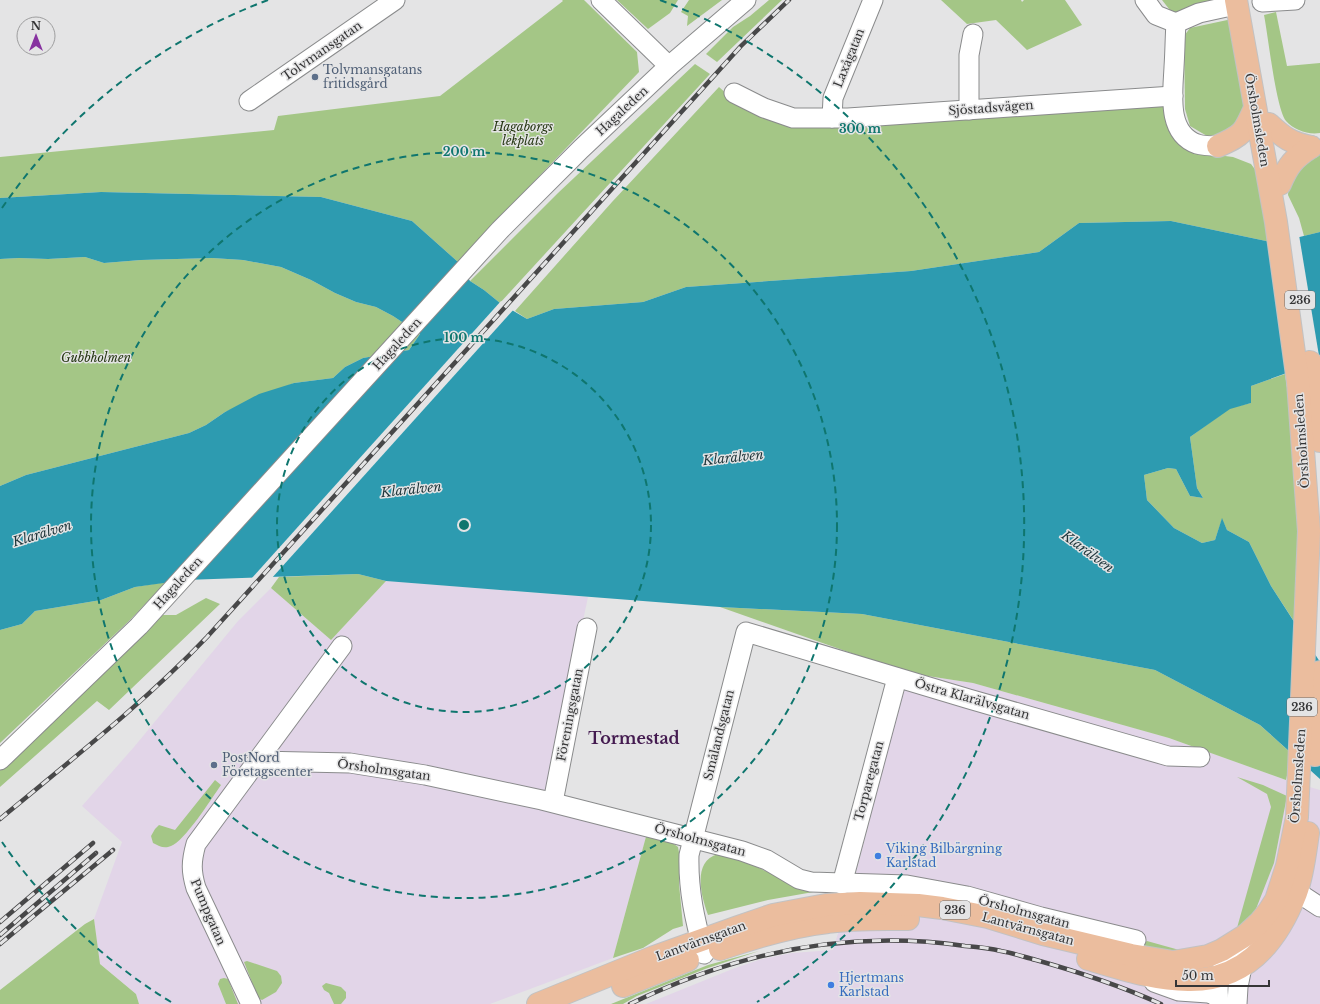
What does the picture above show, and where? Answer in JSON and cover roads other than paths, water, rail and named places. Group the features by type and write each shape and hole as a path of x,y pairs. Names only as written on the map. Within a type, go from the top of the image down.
{"main road":[{"name":"Örsholmsleden","path":"1244,2 1262,116 1265,165 1281,221 1306,382 1320,441"},
{"name":"Örsholmsleden","path":"1262,116 1280,184 1281,221"},
{"path":"1218,146 1235,138 1262,116 1278,133 1295,144 1316,147"},
{"path":"1218,146 1237,149 1251,155 1265,165"},
{"path":"1280,184 1291,162 1299,155 1316,147"},
{"name":"Örsholmsleden","path":"1289,888 1302,871 1307,598 1314,553 1306,382"},
{"name":"Örsholmsleden","path":"1304,818 1320,672"},
{"name":"Lantvärnsgatan","path":"579,1004 773,915 801,909 826,905 860,903 918,905 942,908 988,917 1043,934 1088,945 1152,959 1174,962 1208,956 1222,950 1246,935 1260,922 1276,900 1289,888"},
{"name":"Lantvärnsgatan","path":"538,1004 702,947 828,921 862,919 917,919 942,921 986,929 1127,971 1158,977 1188,980 1219,992 1242,967 1267,946 1279,928 1289,888"}],"street":[{"name":"Tolvmansgatan","path":"248,101 395,0"},
{"path":"601,0 669,66"},
{"name":"Hagaleden","path":"0,760 60,700 139,626 500,230 581,149 669,66 746,0"},
{"name":"Laxågatan","path":"832,118 833,98 873,0"},
{"path":"1145,0 1156,15 1176,24 1199,13 1244,2 1295,0"},
{"path":"1176,24 1172,96 1177,124 1182,133 1197,144 1218,146"},
{"path":"969,110 969,55 972,34"},
{"name":"Sjöstadsvägen","path":"734,93 764,108 793,118 832,118 1172,96"},
{"name":"Föreningsgatan","path":"553,802 587,628"},
{"name":"Östra Klarälvsgatan","path":"746,632 897,678 1168,756 1200,757"},
{"name":"Smålandsgatan","path":"702,947 690,894 689,856 746,632"},
{"name":"Pumpgatan","path":"251,1004 196,888 192,874 192,860 196,844 342,646"},
{"name":"Torparegatan","path":"842,884 897,678"},
{"name":"Hagaleden","path":"0,751 60,700"},
{"name":"Örsholmsgatan","path":"258,761 350,763 425,775 553,802 742,851 767,860 799,879 811,882 907,885 967,896 1041,917 1136,940"},
{"path":"1289,888 1320,907"},
{"name":"Lantvärnsgatan","path":"1219,992 1223,965 1256,936 1260,922"},
{"path":"1237,1004 1238,987 1242,967"}],"water":[{"name":"Klarälven","path":"101,192 321,197 412,221 458,262 470,281 500,303 527,319 554,309 643,302 686,287 911,271 1039,252 1079,223 1171,221 1275,243 1320,232 1320,361 1251,386 1251,403 1230,409 1190,437 1197,488 1203,498 1190,496 1176,469 1168,468 1144,475 1147,500 1174,528 1202,543 1215,540 1222,518 1227,530 1249,542 1271,586 1320,662 1320,779 1260,725 1155,670 862,614 720,607 386,581 358,574 185,580 135,587 101,600 35,611 22,624 0,630 0,486 26,475 189,433 206,425 225,412 259,394 294,383 333,378 345,367 363,358 409,350 420,334 393,316 376,307 356,302 281,267 243,260 212,258 141,260 104,263 85,257 0,259 0,198"}],"railway":[{"path":"0,819 133,708 207,637 741,46 789,0"},
{"path":"0,922 93,843"},
{"path":"0,944 113,850"},
{"path":"0,935 96,853"},
{"path":"630,1004 670,986 752,958 793,949 835,943 878,941 921,941 1005,952 1084,974 1131,991 1161,1004"}],"place":[{"name":"Tolvmansgatans fritidsgård","path":"315,77"},
{"name":"PostNord Företagscenter","path":"214,765"},
{"name":"Viking Bilbärgning Karlstad","path":"878,856"},
{"name":"Hjertmans Karlstad","path":"831,985"}],"district":[{"name":"Tormestad","path":"634,738"}],"park label":[{"name":"Hagaborgs lekplats","path":"523,134"},
{"name":"Gubbholmen","path":"96,358"}]}
